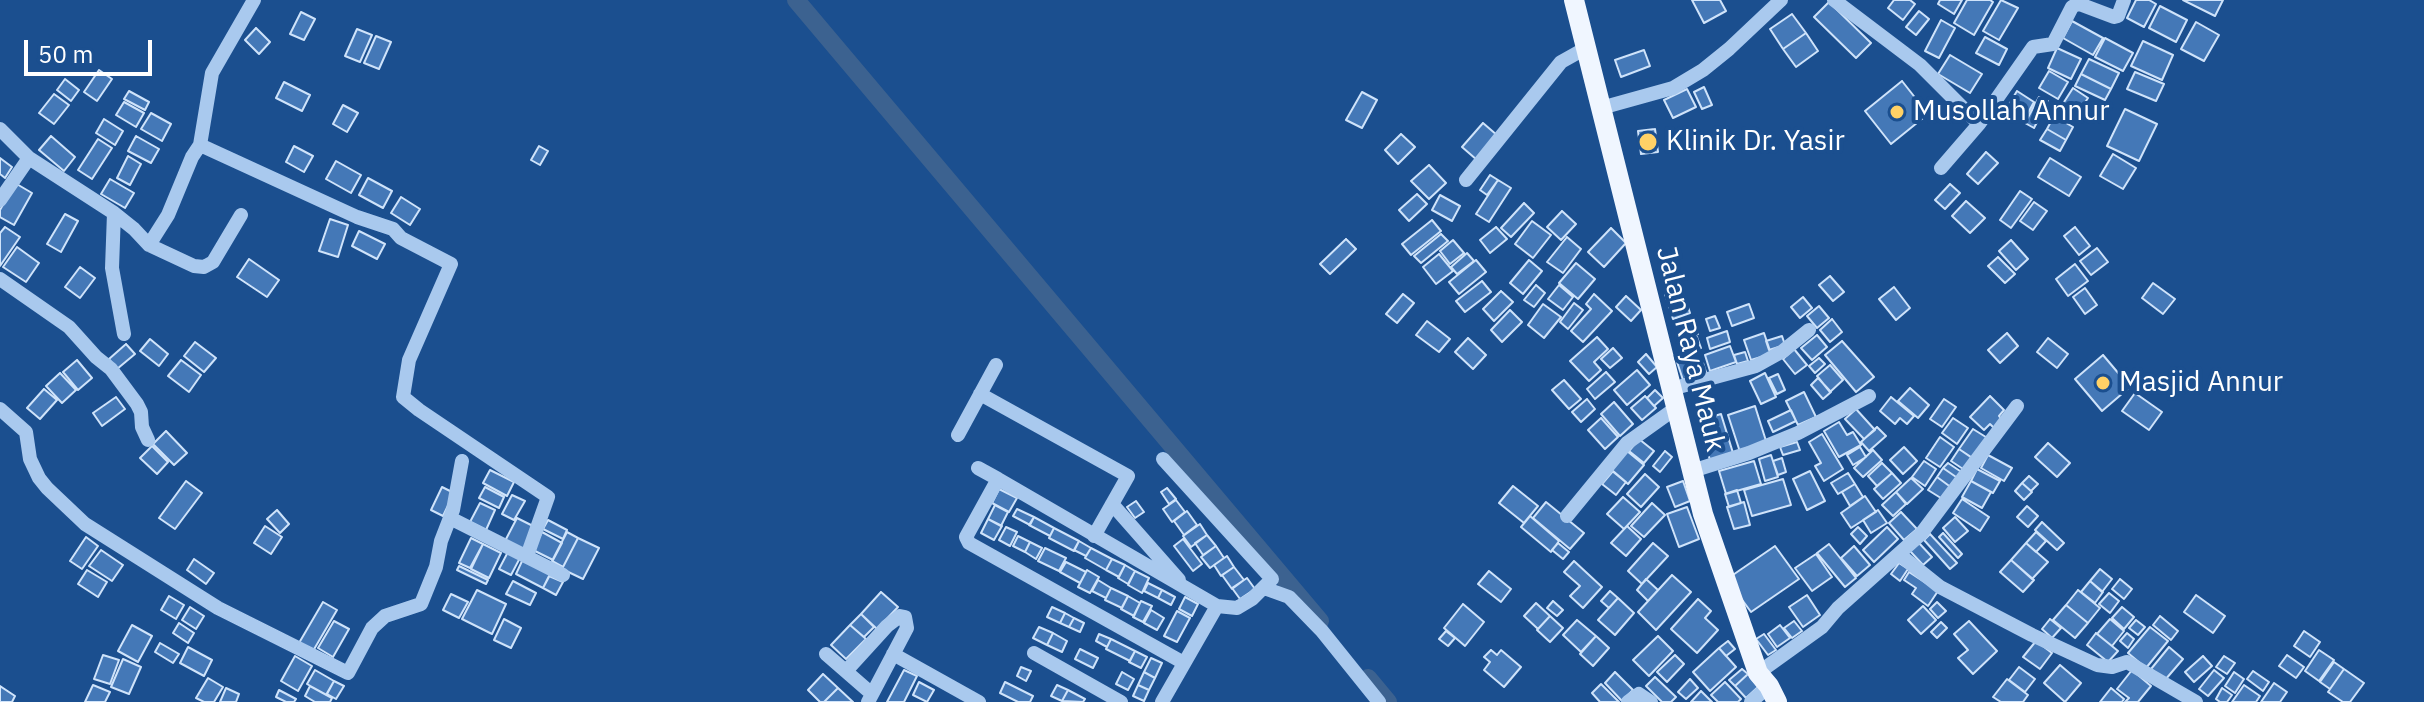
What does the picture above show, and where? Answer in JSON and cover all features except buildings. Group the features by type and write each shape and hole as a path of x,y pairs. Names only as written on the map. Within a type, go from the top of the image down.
{"main road":[{"name":"Jalan Raya Mauk","path":"1574,0 1703,514 1768,687"}],"street":[{"path":"149,245 168,215 200,145 212,73 254,0"},
{"path":"1601,108 1673,88 1729,49 1781,0"},
{"path":"1834,0 1920,65 1979,124"},
{"path":"1941,168 1979,124 2033,47 2053,44 2072,7 2082,5 2114,17 2118,16 2124,0"},
{"path":"1466,180 1561,62 1586,48"},
{"path":"0,129 29,158 114,213 149,245 194,266 204,267 213,262 241,215"},
{"path":"200,145 357,217 393,229 401,238 451,264 409,360 403,397 548,497 527,556"},
{"path":"0,200 29,158"},
{"path":"114,213 112,268 124,334"},
{"path":"0,279 69,327 111,369 137,404 148,440"},
{"path":"1567,516 1627,443 1673,398 1756,366 1783,351 1809,330"},
{"path":"958,435 996,365"},
{"path":"980,394 1128,476 1094,536"},
{"path":"1692,471 1798,433 1869,396"},
{"path":"1751,702 1838,608 1900,555 1943,507 2017,406"},
{"path":"0,409 26,432 30,459 39,478 85,524 218,608 348,673 372,628 385,616 421,604 436,567 462,461"},
{"path":"978,468 1217,606 1237,608 1272,579 1163,459"},
{"path":"998,479 966,537 969,543 1184,663"},
{"path":"1112,504 1187,589"},
{"path":"450,518 563,575"},
{"path":"1900,555 1940,587 2032,635 2097,665 2112,667 2127,662 2196,702"},
{"path":"1264,588 1289,597 1322,631 1379,702"},
{"path":"1162,702 1217,606"},
{"path":"826,654 870,698 907,628 905,617 900,616 887,626 846,671"},
{"path":"1034,653 1121,702"},
{"path":"893,654 979,702"},
{"path":"1628,702 1639,694 1651,702"}],"waterway":[{"path":"796,0 1320,621"},
{"path":"1368,678 1388,702"}],"place":[{"name":"Musollah Annur","path":"1897,112"},
{"name":"Klinik Dr. Yasir","path":"1648,142"},
{"name":"Masjid Annur","path":"2103,383"}]}
